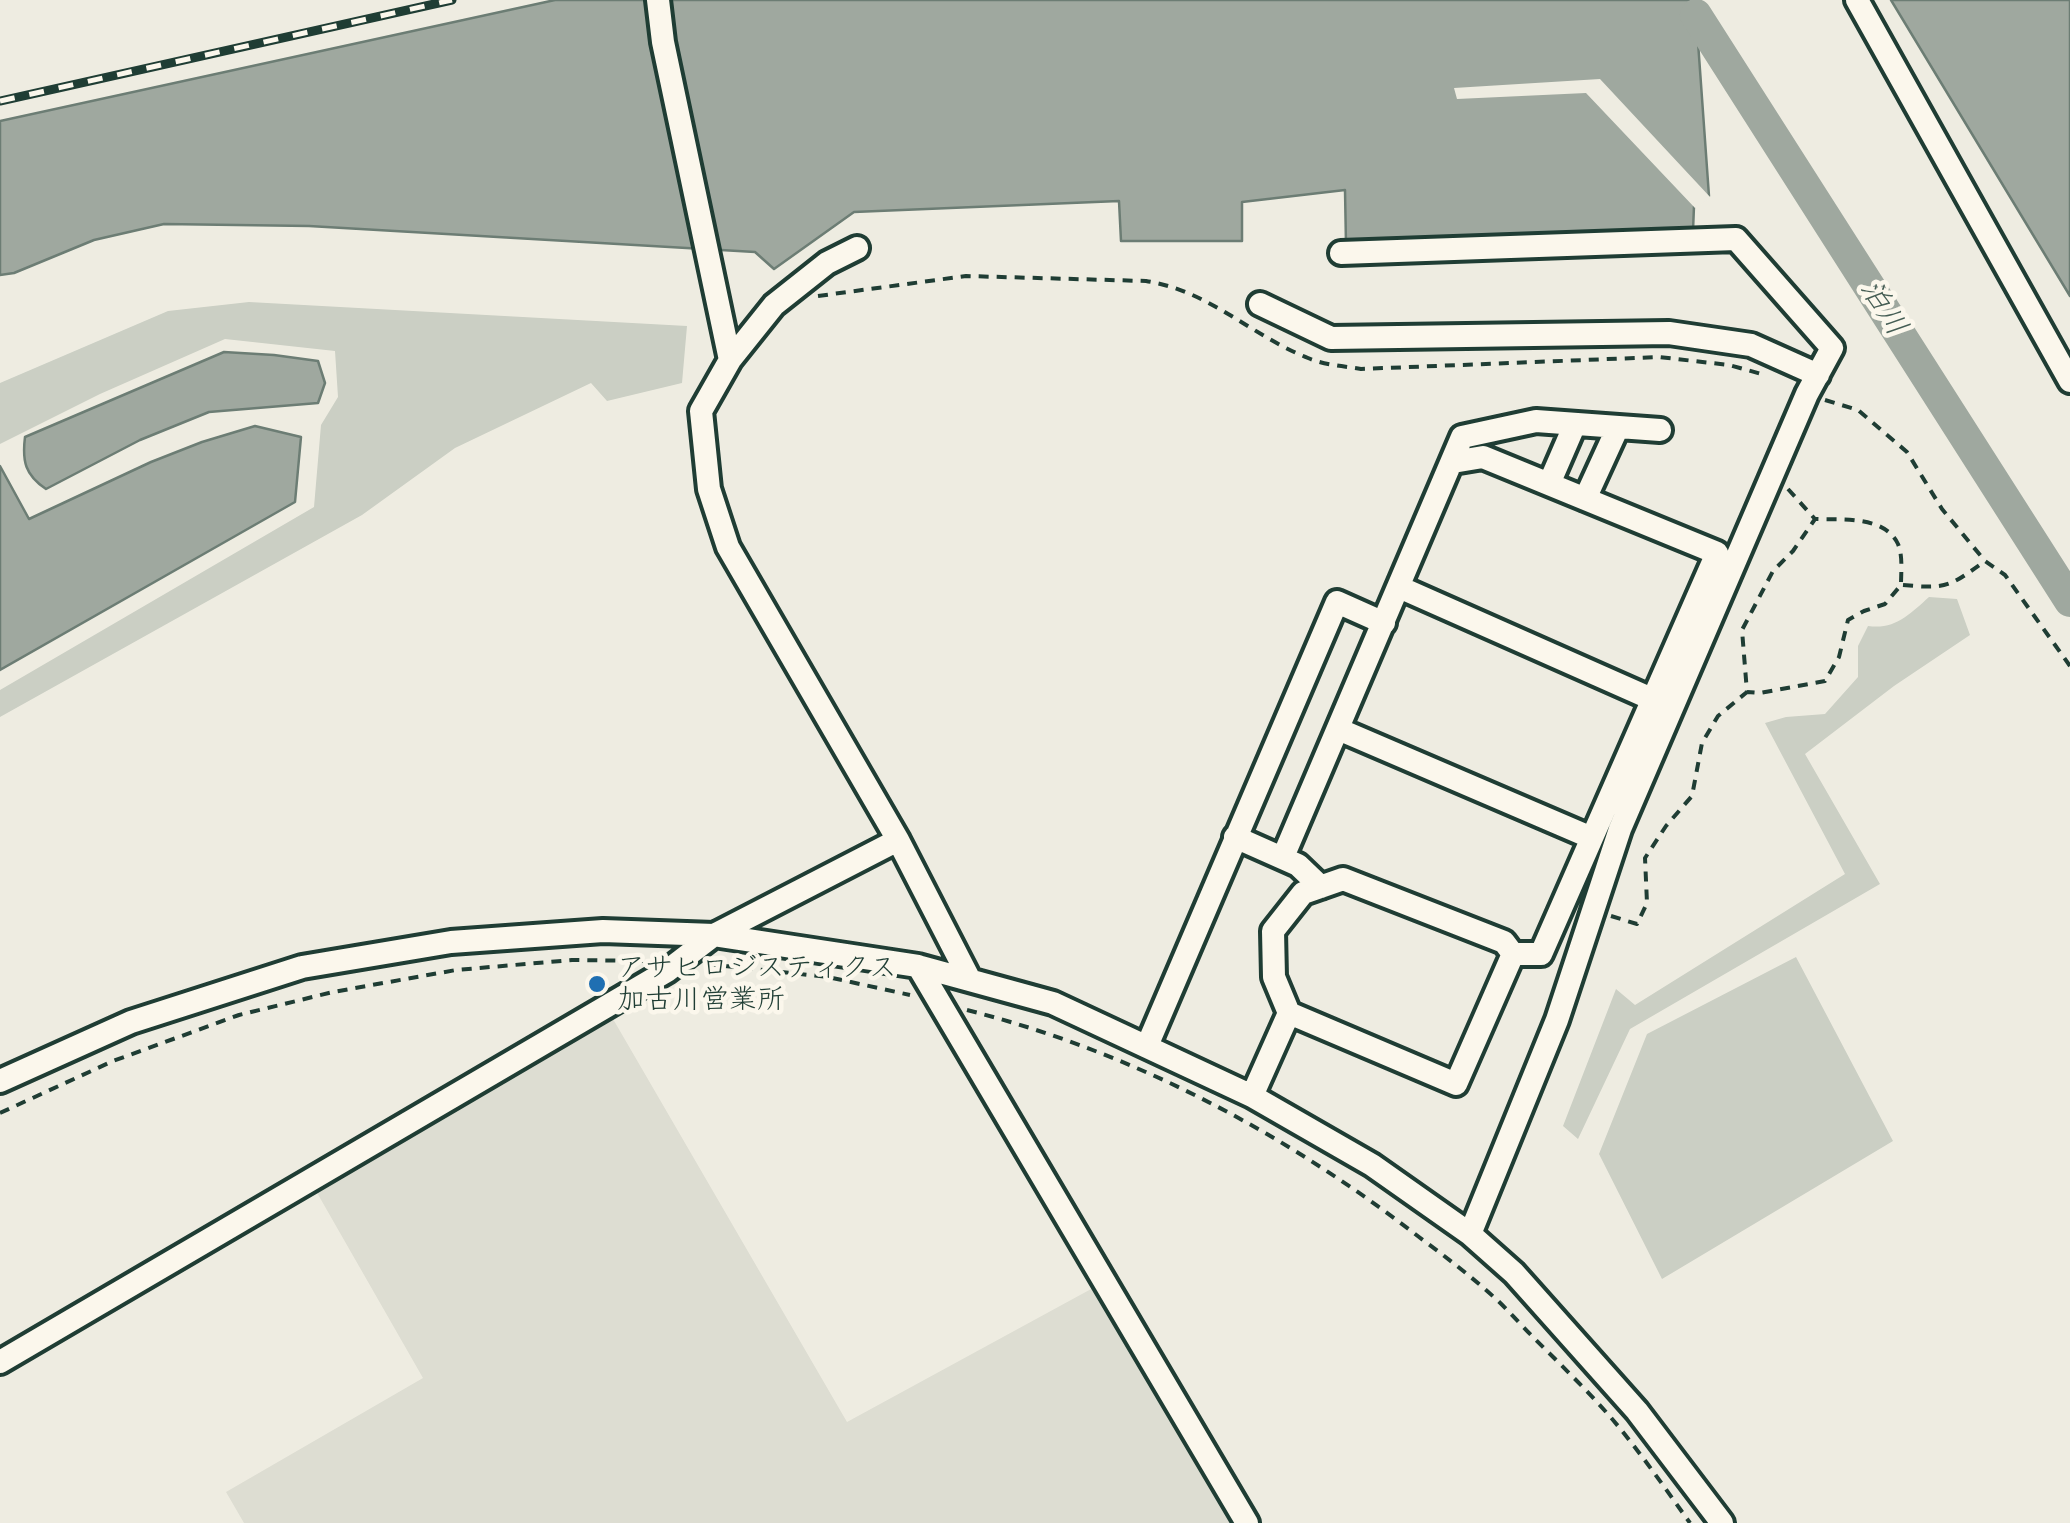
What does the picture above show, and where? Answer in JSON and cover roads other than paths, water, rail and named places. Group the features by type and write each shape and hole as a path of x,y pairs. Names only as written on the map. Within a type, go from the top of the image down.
{"street":[{"path":"658,0 662,42 730,360"},
{"path":"1857,0 2070,381"},
{"path":"1342,253 1736,238 1832,348 1620,829 1557,1020 1470,1234"},
{"path":"856,248 774,305 730,360 701,410 709,489 728,547 898,840 970,980"},
{"path":"1260,304 1331,338 1669,333 1751,345 1813,384"},
{"path":"1283,857 1462,437 1536,420 1660,430"},
{"path":"1549,484 1575,424"},
{"path":"1585,499 1618,428"},
{"path":"1453,462 1483,457 1717,552 1541,954 1514,954"},
{"path":"1399,587 1654,700"},
{"path":"1146,1046 1337,602 1384,622"},
{"path":"1338,729 1592,838"},
{"path":"1236,837 1298,865 1321,887"},
{"path":"0,1362 633,991 714,936 898,840"},
{"path":"1343,880 1504,942 1514,954 1456,1084 1289,1013 1274,977 1273,931 1303,893 1343,880"},
{"path":"0,1080 131,1022 302,967 451,942 603,931 714,936 918,966 1054,1003 1252,1096 1372,1165 1470,1234 1514,1273 1637,1411 1722,1523"},
{"path":"918,966 1247,1523"},
{"path":"1252,1096 1289,1013"}],"waterway":[{"name":"泊川","path":"1696,15 2070,601"}],"railway":[{"path":"0,101 452,0"}],"place":[{"name":"アサヒロジスティクス 加古川営業所","path":"597,984"}]}
